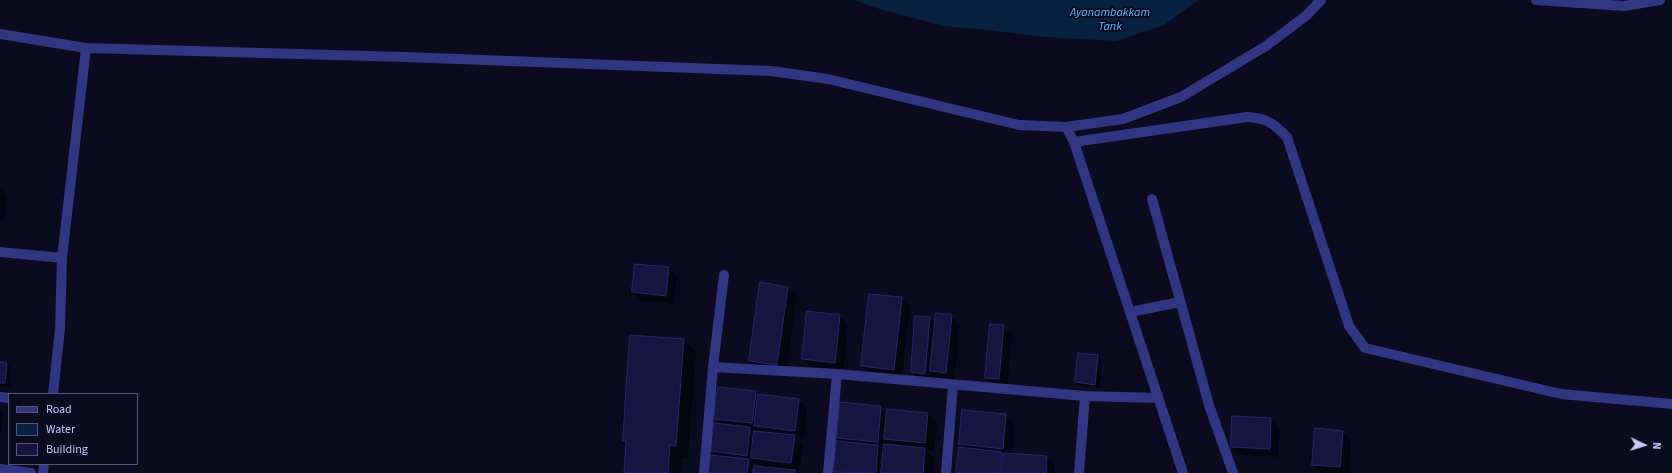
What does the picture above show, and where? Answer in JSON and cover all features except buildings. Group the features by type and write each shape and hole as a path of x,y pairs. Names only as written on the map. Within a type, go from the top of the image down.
{"street":[{"path":"0,34 86,48 397,57 771,71 828,79 1019,124 1066,127 1123,119 1181,96 1266,46 1307,15 1321,0"},
{"path":"1536,0 1624,6 1660,0"},
{"path":"53,393 60,329 62,258 86,48"},
{"path":"1074,142 1247,117 1261,118 1274,124 1287,137 1349,326 1365,348 1561,394 1672,404"},
{"path":"1066,127 1074,142 1157,398 1183,473"},
{"path":"1152,199 1209,405 1233,473"},
{"path":"0,252 62,258"},
{"path":"704,473 713,367 724,275"},
{"path":"1130,312 1180,302"},
{"path":"713,367 837,374 1085,396 1157,398"},
{"path":"828,473 837,374"},
{"path":"946,473 953,385"},
{"path":"1079,473 1085,396"},
{"path":"0,469 31,473"}],"water":[{"name":"Ayanambakkam Tank","path":"855,0 1198,0 1164,25 1116,41 1044,37 944,26 876,8"}]}
